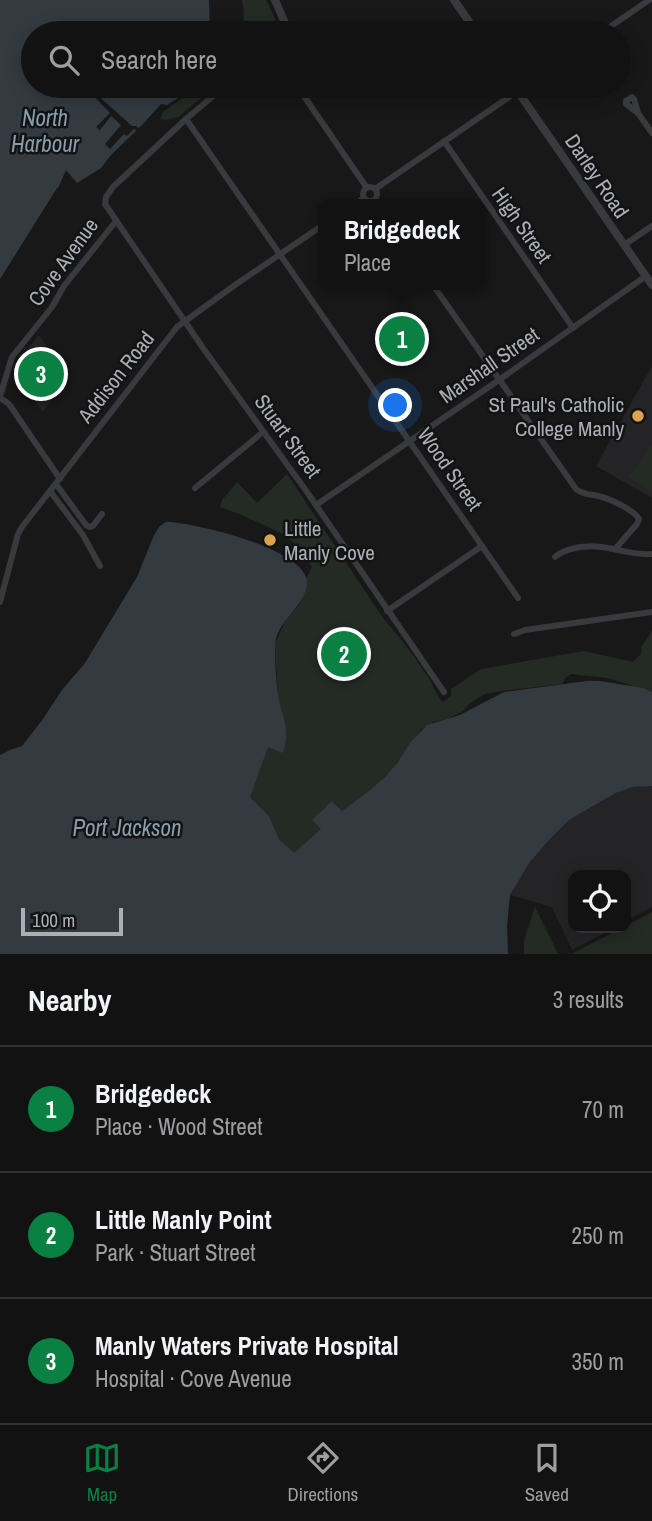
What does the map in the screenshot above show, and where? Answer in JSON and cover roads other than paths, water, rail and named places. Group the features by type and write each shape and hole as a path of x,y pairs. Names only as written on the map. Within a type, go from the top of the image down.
{"street":[{"path":"275,0 284,21"},
{"path":"454,0 469,21"},
{"path":"618,21 649,0"},
{"path":"186,119 211,98"},
{"path":"306,98 377,195 376,199"},
{"path":"364,198 363,192 444,141 504,98"},
{"name":"Darley Road","path":"526,98 652,285"},
{"path":"638,113 652,133"},
{"name":"Stuart Street","path":"186,119 113,187 105,200 107,208 444,692"},
{"name":"Wood Street","path":"186,119 518,597"},
{"name":"High Street","path":"444,141 484,199"},
{"name":"High Street","path":"486,202 573,328"},
{"name":"Cove Avenue","path":"0,397 12,357 116,221"},
{"path":"624,245 652,226"},
{"name":"Addison Road","path":"0,602 22,527 177,327 318,228"},
{"name":"Marshall Street","path":"316,505 646,276"},
{"path":"436,290 580,493 601,496 635,513 639,519 637,524 615,549"},
{"path":"0,397 9,404 90,527 103,514"},
{"path":"195,488 262,432"},
{"path":"50,491 83,535 100,566"},
{"path":"555,558 559,553 590,545 640,555 652,554"},
{"path":"387,611 482,546"},
{"path":"514,634 525,630 652,612"}],"water":[{"name":"North Harbour","path":"0,0 209,0 210,21 21,21 21,98 178,98 167,105 161,104 101,168 77,183 66,170 58,188 0,279"},
{"name":"Port Jackson","path":"166,522 200,527 248,540 291,560 303,572 307,585 305,593 280,629 275,646 278,695 286,730 285,745 283,753 268,747 250,797 269,816 279,839 294,853 321,829 312,820 326,806 332,801 342,811 370,790 385,777 427,725 460,715 504,692 600,681 652,692 652,786 632,787 616,793 569,820 530,862 510,895 508,954 0,954 0,755 22,746 85,663 137,577 154,535"}],"place":[{"name":"Bridgedeck","path":"402,339"},
{"name":"Manly Waters Private Hospital","path":"41,374"},
{"name":"St Paul's Catholic College Manly","path":"638,416"},
{"name":"Little Manly Cove","path":"270,540"},
{"name":"Little Manly Point","path":"344,654"}]}
